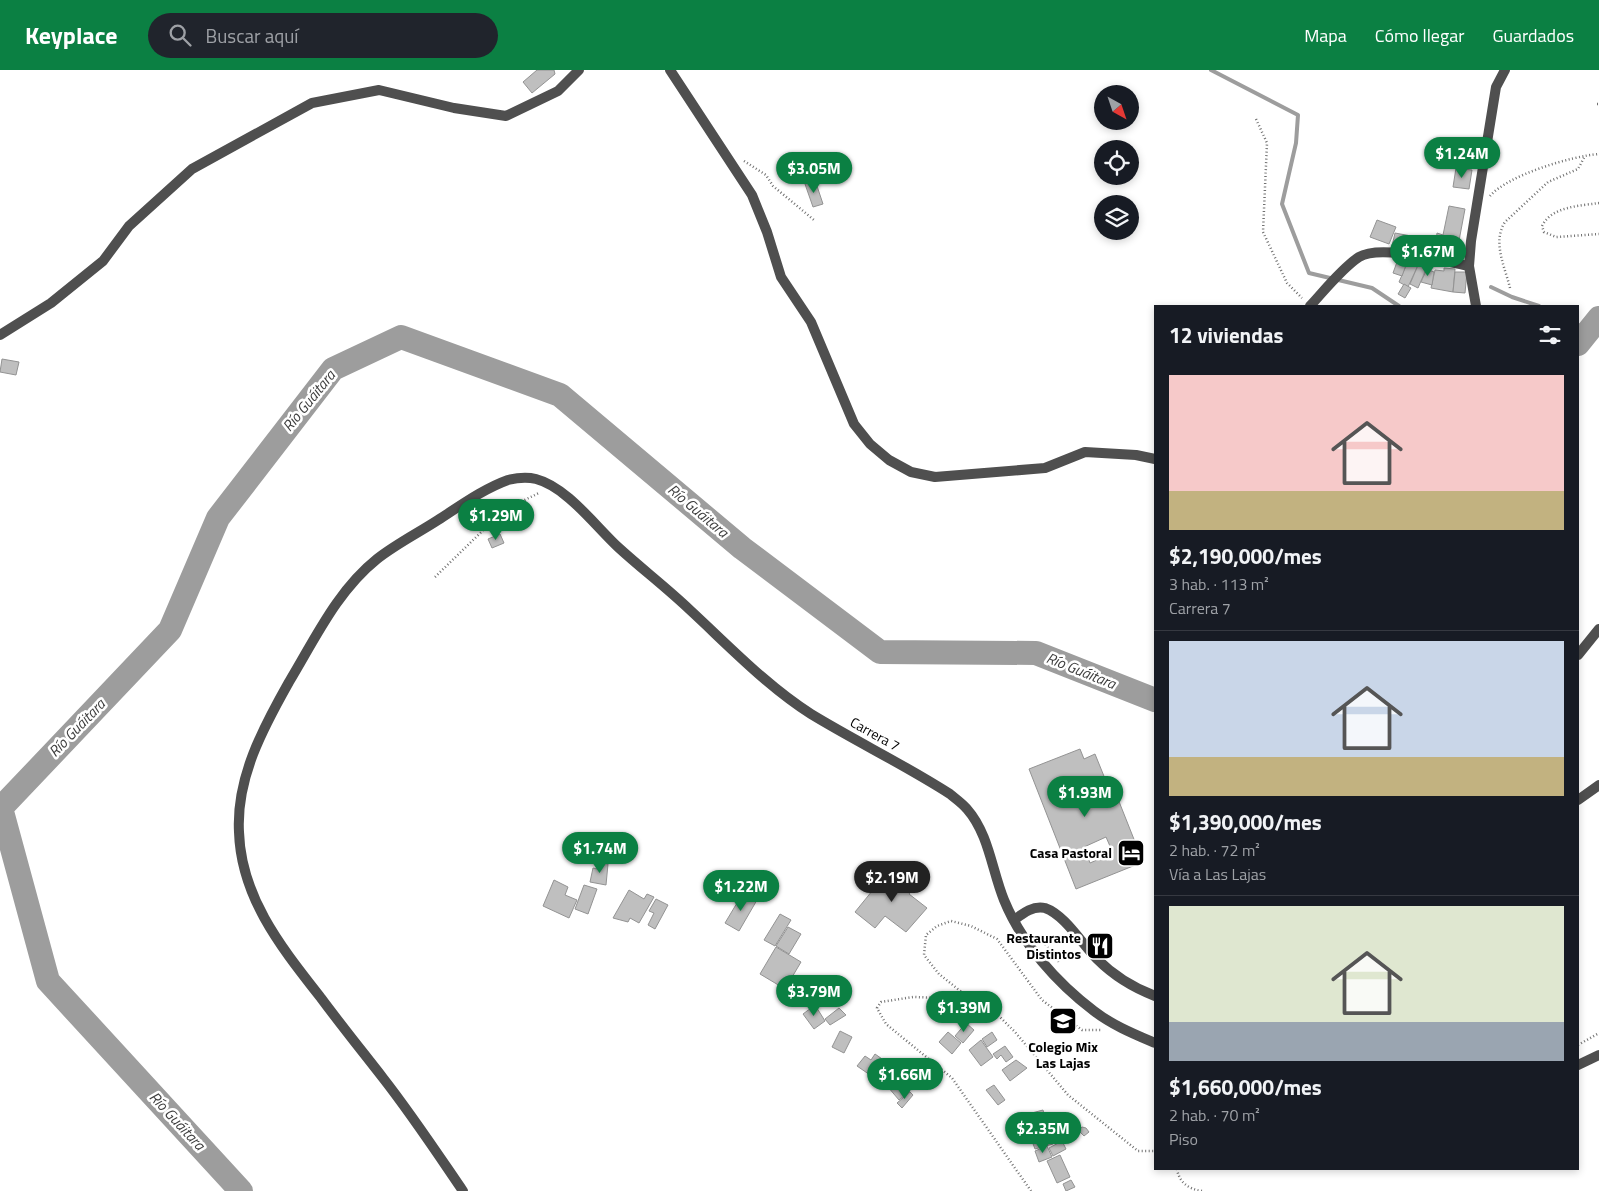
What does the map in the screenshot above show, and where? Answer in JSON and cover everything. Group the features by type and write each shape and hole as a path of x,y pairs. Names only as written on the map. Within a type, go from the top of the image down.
{"street":[{"path":"0,336 51,303 103,261 129,226 192,169 312,103 378,90 454,108 506,116 558,91 579,70"},
{"path":"670,70 752,195 767,232 781,277 811,322 854,424 870,444 889,460 911,472 935,477 1045,468 1084,452 1136,455 1154,459"},
{"path":"1476,305 1469,266 1471,233 1496,87 1505,70"},
{"path":"1311,305 1358,257 1375,251 1469,266"},
{"path":"462,1191 412,1115 300,972 262,916 250,891 241,856 238,830 241,797 255,750 271,714 331,611 347,588 364,569 381,556 488,489 512,479 534,478 554,486"},
{"name":"Carrera 7","path":"554,486 621,550 663,584 759,674 783,693 810,713 950,794 967,809 980,829 1004,899 1030,946 1062,983 1096,1012 1126,1030 1154,1043"},
{"path":"1579,654 1599,629"},
{"path":"1579,799 1599,786"},
{"path":"1014,920 1035,907 1045,908 1055,914 1073,931 1097,959 1123,980 1153,993"},
{"path":"1579,1065 1599,1055"}],"path":[{"path":"1256,119 1267,143 1263,232 1287,283 1309,305"},
{"path":"1495,190 1548,165 1599,154"},
{"path":"727,156 737,156 766,175 773,186 814,220"},
{"path":"1510,288 1498,242 1501,227 1504,222 1548,182 1578,169 1585,156"},
{"path":"1599,202 1559,211 1551,216 1542,226 1544,232 1556,237 1599,234"},
{"path":"435,577 504,510 554,486"},
{"path":"1126,1030 1082,1030 1042,1000 997,939 971,926 951,921 937,926 926,935 924,955 939,974 970,999 992,1009 1015,1032 1068,1095 1138,1152 1154,1151"},
{"path":"1038,936 1062,964"},
{"path":"970,999 913,997 881,1002 877,1008 886,1024 952,1078 1031,1191"},
{"path":"1579,1044 1599,1033"},
{"path":"1176,1170 1185,1185 1193,1190 1202,1191"}],"building":[{"path":"537,70 554,70 555,74 532,93 523,82"},
{"path":"797,157 802,167 808,164 813,175 799,182 791,164 795,162 793,159"},
{"path":"1456,168 1472,170 1469,189 1453,187"},
{"path":"815,180 823,204 813,207 805,184"},
{"path":"1449,206 1465,209 1458,246 1436,241 1437,233 1443,235"},
{"path":"1377,220 1396,227 1389,244 1370,237"},
{"path":"1395,233 1422,238 1419,251 1392,246"},
{"path":"1409,259 1419,263 1408,287 1399,282"},
{"path":"1397,262 1406,265 1402,276 1393,273"},
{"path":"1419,263 1427,267 1418,288 1410,284"},
{"path":"1444,268 1455,269 1453,292 1431,288 1435,270 1444,271"},
{"path":"1427,269 1434,272 1432,285 1421,282"},
{"path":"1455,272 1467,272 1465,293 1453,292"},
{"path":"1404,284 1411,288 1405,298 1398,294"},
{"path":"2,359 19,362 16,375 0,372"},
{"path":"500,534 504,543 492,548 488,539"},
{"path":"1080,749 1084,759 1095,754 1114,801 1118,799 1143,862 1076,889 1029,769","holes":["1106,837 1113,853 1090,863 1084,847"]},
{"path":"599,862 608,864 606,885 590,882 593,868 597,869"},
{"path":"890,869 914,888 909,894 927,908 906,932 885,916 875,928 855,912"},
{"path":"554,880 568,887 565,895 577,900 569,918 543,906"},
{"path":"584,885 597,889 588,914 575,909"},
{"path":"629,890 644,899 647,894 654,897 639,923 630,918 628,922 613,918"},
{"path":"743,893 757,900 739,931 725,923"},
{"path":"656,899 668,905 655,929 648,925 654,913 649,911"},
{"path":"780,914 791,920 775,946 764,940"},
{"path":"788,927 801,934 789,954 776,946"},
{"path":"776,947 801,962 785,989 760,974"},
{"path":"815,1005 825,1021 814,1029 803,1014"},
{"path":"839,1008 846,1015 830,1025 825,1019"},
{"path":"966,1023 974,1030 963,1043 955,1036"},
{"path":"840,1031 852,1037 844,1053 832,1047"},
{"path":"948,1032 961,1043 952,1054 939,1042"},
{"path":"992,1032 997,1040 987,1047 982,1039"},
{"path":"981,1040 993,1057 981,1066 969,1050"},
{"path":"1005,1046 1013,1057 1006,1062 1001,1055 997,1059 993,1054"},
{"path":"875,1054 885,1061 873,1077 857,1066 865,1056 871,1060"},
{"path":"1016,1060 1027,1068 1010,1081 1002,1070"},
{"path":"899,1078 910,1091 899,1100 888,1087"},
{"path":"994,1085 1005,1100 998,1105 986,1090"},
{"path":"910,1092 913,1095 902,1108 897,1103"},
{"path":"1043,1110 1049,1133 1023,1141 1017,1117"},
{"path":"1058,1119 1059,1123 1063,1122 1064,1127 1051,1131 1048,1122"},
{"path":"1082,1127 1086,1128 1089,1132 1084,1136 1078,1130"},
{"path":"1051,1136 1053,1144 1035,1149 1032,1141"},
{"path":"1062,1141 1066,1149 1053,1156 1049,1148"},
{"path":"1047,1146 1052,1157 1039,1162 1035,1151"},
{"path":"1060,1155 1070,1177 1057,1183 1047,1161"},
{"path":"1071,1180 1075,1187 1066,1191 1063,1184"}],"waterway":[{"path":"1211,70 1298,115 1296,143 1282,204 1309,273 1372,288 1398,305"},
{"path":"1491,287 1536,305"},
{"name":"Río Guáitara","path":"1579,343 1599,318"},
{"path":"1579,326 1587,330"},
{"name":"Río Guáitara","path":"241,1191 48,981 1,808 170,630 218,518 333,369 401,337 560,395 742,548 880,652 1036,653 1154,700"}],"place":[{"name":"Casa Pastoral","path":"1131,853"},
{"name":"Restaurante Distintos","path":"1100,946"},
{"name":"Colegio Mix Las Lajas","path":"1063,1021"}]}
